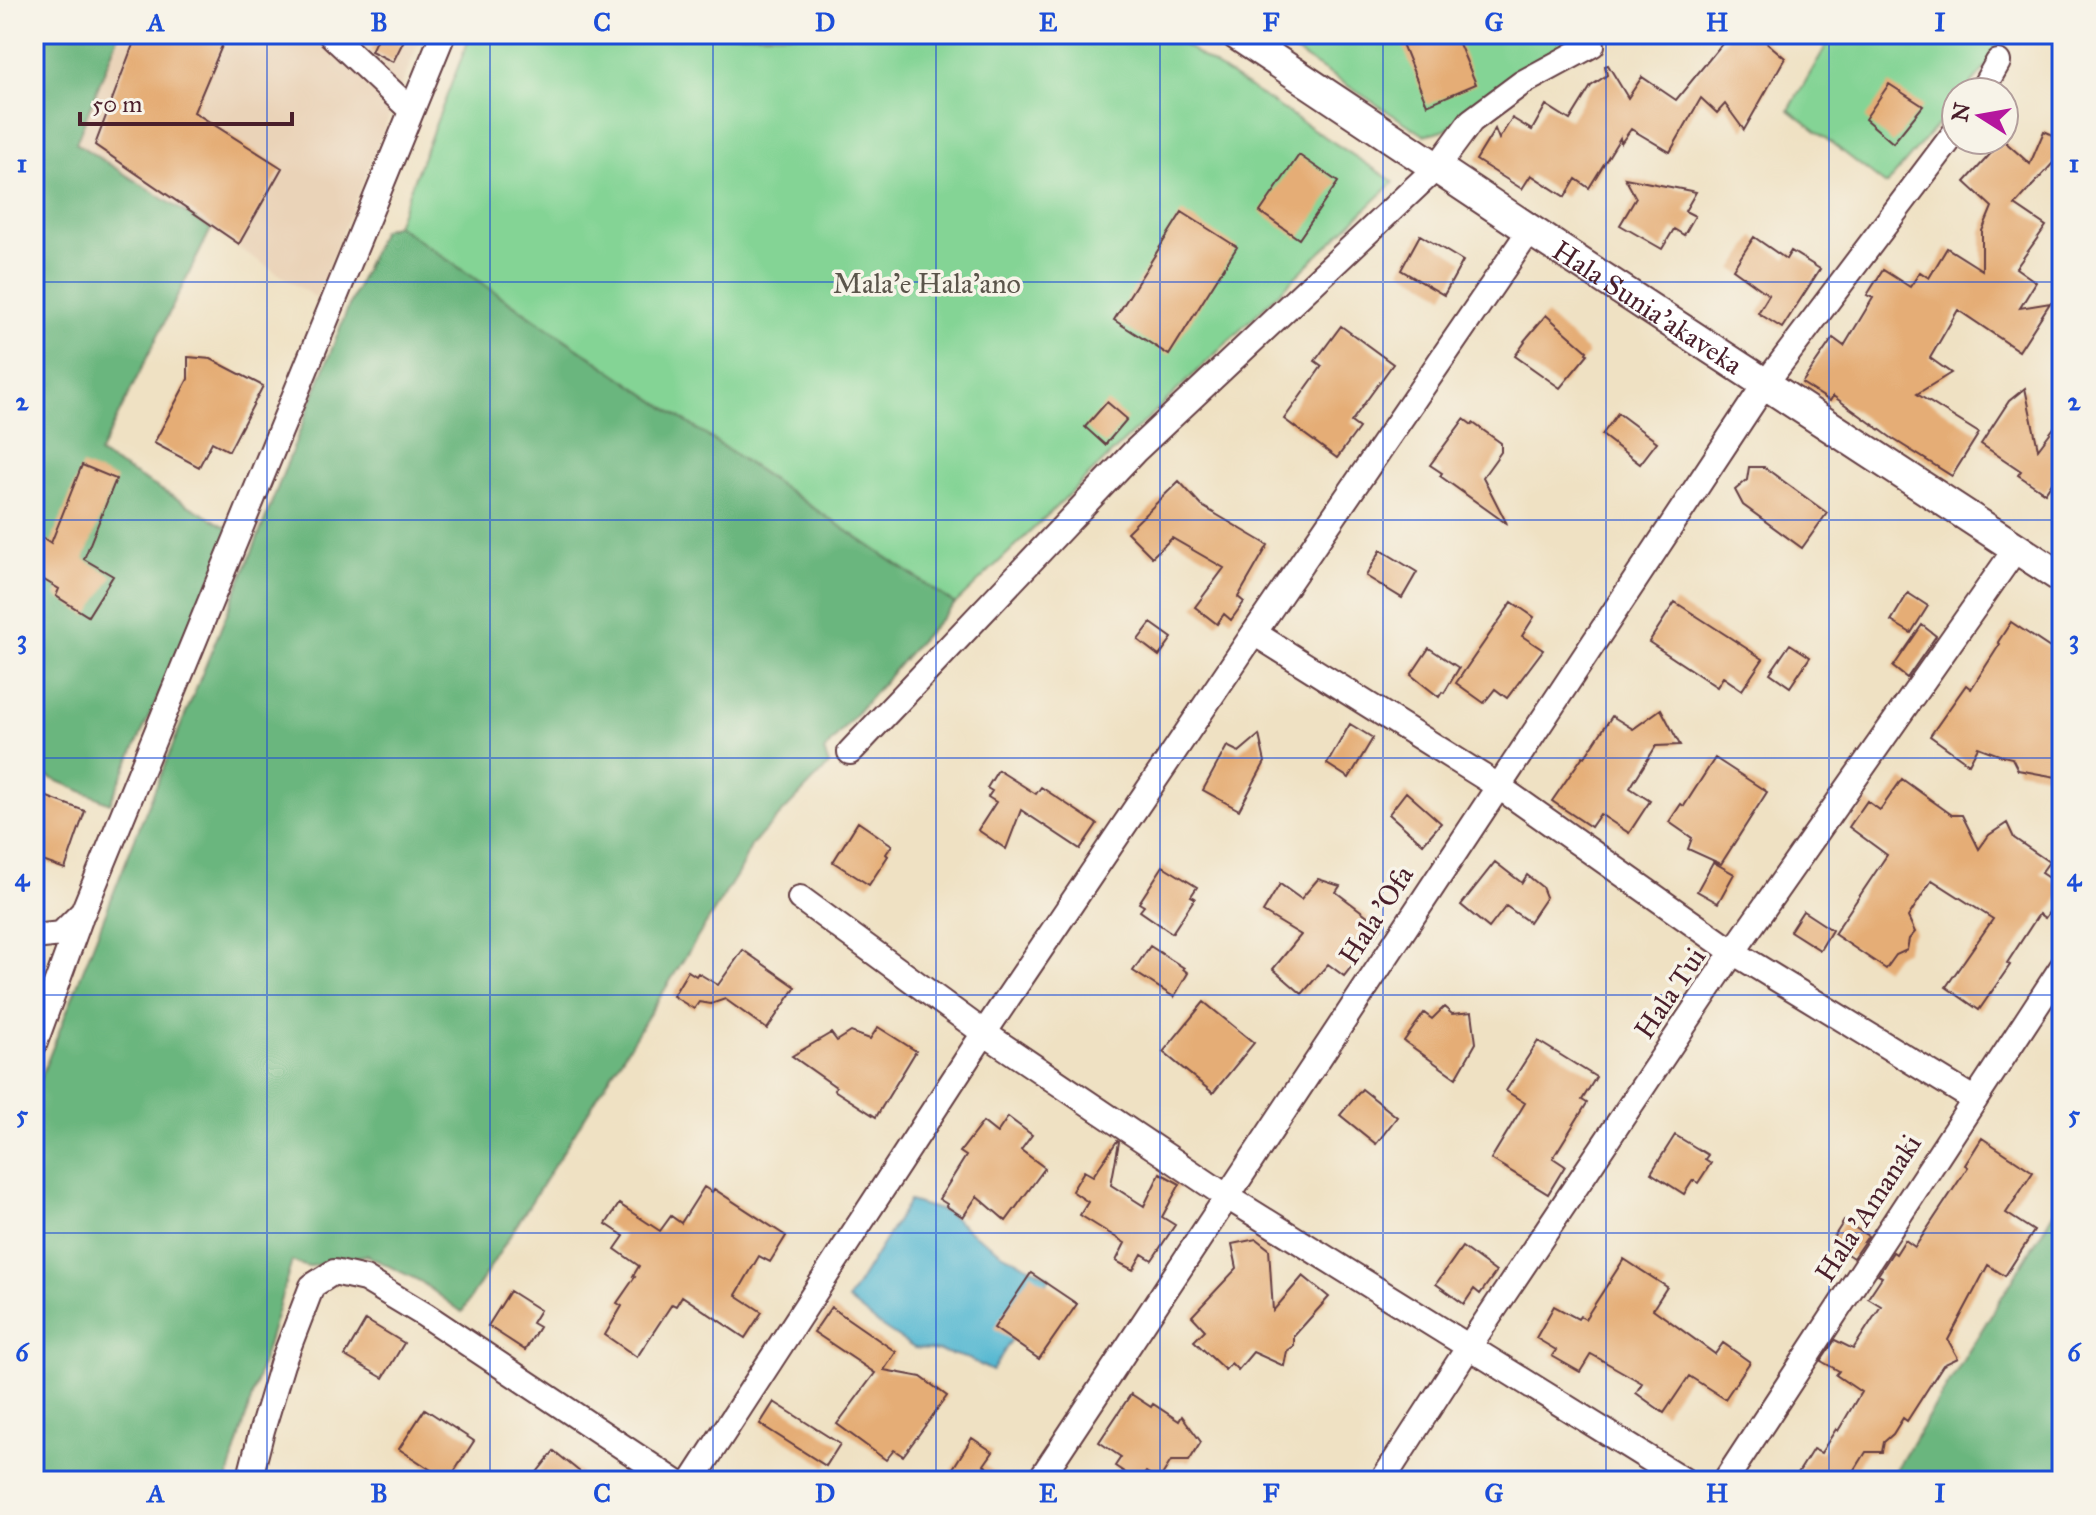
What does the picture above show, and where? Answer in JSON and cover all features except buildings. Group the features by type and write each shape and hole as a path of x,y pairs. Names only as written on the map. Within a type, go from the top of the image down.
{"street":[{"path":"330,34 411,110"},
{"path":"34,1045 83,912 443,34"},
{"name":"Hala Sunia'akaveka","path":"1236,34 2062,578"},
{"path":"850,752 1135,451 1437,167 1471,121 1522,83 1592,45"},
{"path":"1990,76 1998,62"},
{"name":"Hala 'Ofa","path":"1039,1481 1765,384 1940,152"},
{"path":"692,1481 984,1033 1530,230"},
{"name":"Hala Tui","path":"1382,1481 1733,952 2017,547"},
{"path":"1254,633 1498,786 1733,952 1975,1100"},
{"path":"800,898 984,1033 1226,1196 1685,1481"},
{"path":"34,937 61,934 83,912"},
{"name":"Hala 'Amanaki","path":"1725,1481 2062,967"},
{"path":"249,1481 282,1364 312,1286 334,1272 365,1279 425,1315 674,1481"}],"shaded area":[{"path":"119,34 422,34 316,298 76,143"}],"green space":[{"path":"34,34 119,34 76,143 211,229 99,454 233,531 110,803 34,771"},
{"name":"Mala'e Hala'ano","path":"471,34 1167,34 1394,182 955,604 396,225"},
{"path":"1268,34 1584,34 1534,60 1447,129 1424,135"},
{"path":"1833,34 1997,34 2009,40 1979,76 1940,76 1940,122 1886,185 1789,110"},
{"path":"396,225 955,604 824,751 829,765 752,844 738,873 462,1312 420,1281 366,1255 307,1267 292,1261 227,1481 34,1481 34,1095 348,308 382,230"},
{"path":"2062,1199 2062,1481 1889,1481"}],"water":[{"path":"909,1201 946,1212 1005,1255 1050,1277 992,1371 969,1359 914,1348 848,1300"}]}
